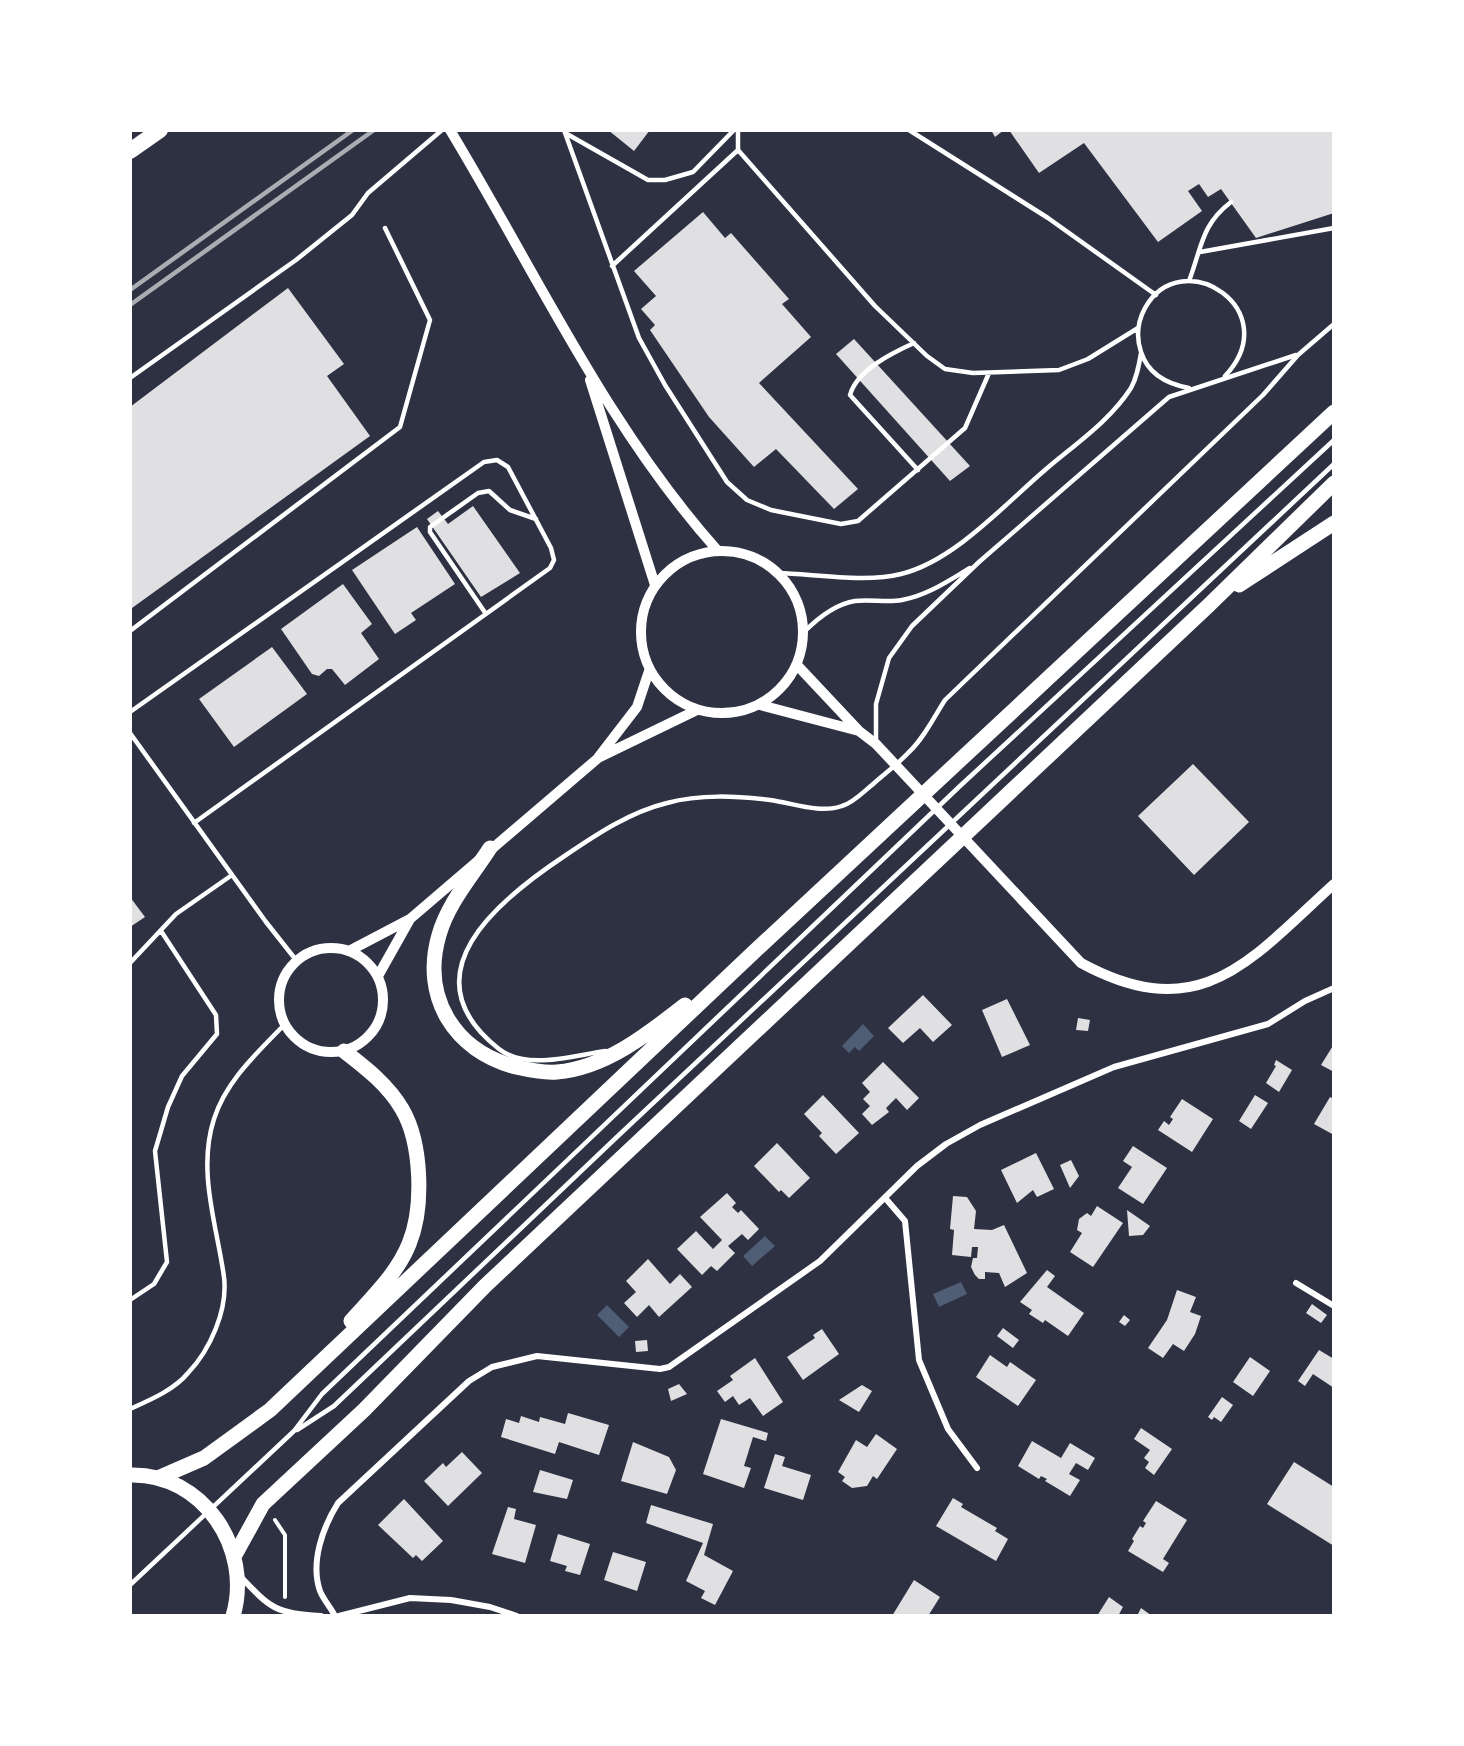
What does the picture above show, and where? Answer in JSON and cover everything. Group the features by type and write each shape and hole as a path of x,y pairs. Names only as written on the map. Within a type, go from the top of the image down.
{"highway":[{"path":"130,152 160,130"}],"main road":[{"path":"158,1478 204,1458 270,1410 756,950 1334,412"},
{"path":"235,1555 263,1504 364,1410 485,1286 1209,605 1334,483"},
{"path":"1209,605 1334,523"},
{"path":"490,848 450,909 439,934 434,965 435,990 443,1011 458,1033 478,1052 500,1063 529,1070 556,1072 597,1062 653,1030 756,950"},
{"path":"270,1410 392,1275 410,1244 419,1208 418,1170 403,1110 380,1080 344,1051"},
{"path":"133,1473 158,1478 195,1496 210,1510 229,1539 235,1555 238,1594 233,1616"}],"street":[{"path":"450,130 586,366 680,508 718,551"},
{"path":"586,366 654,585"},
{"path":"718,551 740,552 760,560 778,573 792,590 800,610 804,632 797,665 782,688 760,705 740,712 718,714 697,710 670,695 649,671 642,650 640,627 644,605 654,585 672,567 686,559 718,551"},
{"path":"797,665 859,731 876,744 1082,963 1089,967 1132,984 1180,989 1204,985 1249,961 1334,884"},
{"path":"349,951 410,919 490,848 597,759 638,707 649,671"},
{"path":"760,705 859,731"},
{"path":"597,759 697,710"},
{"path":"378,976 410,919"},
{"path":"321,948 349,951 360,956 378,976 383,991 383,1006 379,1022 371,1034 359,1045 344,1051 327,1053 311,1049 297,1040 284,1025 278,999 280,985 296,960 321,948"},
{"path":"517,1616 490,1607 451,1600 411,1598 337,1616 320,1590 318,1561 328,1518 338,1503 469,1381 492,1368 537,1356 660,1369 669,1367 820,1261 886,1199 917,1166 946,1144 980,1125 1114,1067 1268,1024 1305,1001 1334,988"},
{"path":"886,1199 905,1221 919,1360 948,1429 977,1468"},
{"path":"1296,1283 1334,1306"},
{"path":"238,1574 261,1598 285,1614 321,1616"}],"lane":[{"path":"130,378 296,260 352,215 368,193 442,130"},
{"path":"566,132 648,180 664,180 693,172 736,130"},
{"path":"736,130 738,150 875,306 927,356 945,369 988,373 1059,370 1088,359 1138,328"},
{"path":"909,130 1048,218 1156,295"},
{"path":"566,132 639,338 664,385 727,482 747,500 771,510 841,524 858,521 965,428 988,373"},
{"path":"612,266 738,150"},
{"path":"1189,281 1206,228 1215,214 1231,202"},
{"path":"130,631 400,427 430,320 385,228"},
{"path":"1200,252 1334,228"},
{"path":"778,573 875,577 901,574 928,563 958,544 1102,421 1130,389 1136,376 1141,353 1138,328 1141,316 1156,295 1177,283 1189,281 1206,283 1221,290 1234,302 1242,316 1245,332 1243,349 1236,364 1225,376"},
{"path":"620,1050 560,1059 532,1059 505,1054 484,1037 470,1021 462,1004 459,981 463,958 473,936 492,912 539,873 608,827 666,803 718,796 823,809 843,806 856,799 911,751 945,700 1263,395 1299,355 1334,324"},
{"path":"915,343 889,355 853,384 850,395 918,470"},
{"path":"1141,353 1149,367 1161,379 1175,386 1191,388"},
{"path":"876,744 876,704 889,658 912,626 979,562 1153,408 1169,397 1191,388 1209,385 1225,376 1265,368 1299,355"},
{"path":"130,1585 294,1431 322,1394 707,1026 1334,440"},
{"path":"130,712 484,462 497,460 508,467 551,548 554,560 550,568 194,823"},
{"path":"294,1431 334,1406 627,1127 1334,464"},
{"path":"486,615 430,532 430,527 478,493 489,491 510,510 536,519"},
{"path":"804,632 822,616 841,606 855,602 901,600 923,594 979,562"},
{"path":"130,733 296,960"},
{"path":"130,963 176,914 232,875"},
{"path":"130,1300 154,1284 167,1262 154,1151 168,1107 182,1076 217,1034 216,1015 161,931"},
{"path":"130,1409 155,1398 188,1374 213,1337 223,1301 224,1280 213,1223 206,1159 214,1119 231,1083 284,1025"}],"path":[{"path":"263,1504 285,1535 285,1614"}],"water":[{"path":"863,1024 874,1036 859,1051 855,1047 849,1053 842,1046"},
{"path":"765,1236 775,1246 752,1266 743,1256"},
{"path":"961,1282 967,1294 939,1307 933,1294"},
{"path":"607,1305 629,1327 619,1337 597,1315"}],"building":[{"path":"608,130 650,130 634,151"},
{"path":"991,130 1004,130 995,137"},
{"path":"1009,130 1334,130 1334,213 1256,238 1221,189 1208,197 1199,184 1188,191 1202,211 1158,242 1084,143 1039,173"},
{"path":"703,212 725,238 731,233 789,299 782,304 811,337 759,383 858,489 834,509 776,449 754,467 709,417 650,330 655,325 641,309 656,296 634,271"},
{"path":"288,288 344,364 327,376 370,436 132,608 130,407"},
{"path":"854,339 970,466 950,481 836,354"},
{"path":"473,506 520,573 481,597 427,519 438,511 448,524"},
{"path":"417,527 455,584 411,613 416,620 395,634 352,570"},
{"path":"343,584 372,624 361,633 379,659 345,685 332,669 327,669 319,676 312,674 281,629"},
{"path":"272,647 307,694 234,747 199,699"},
{"path":"1193,764 1249,822 1194,875 1138,816"},
{"path":"130,897 145,917 130,927"},
{"path":"923,995 952,1025 933,1042 920,1028 903,1043 888,1028"},
{"path":"1007,999 1030,1045 1002,1057 982,1010"},
{"path":"1078,1018 1090,1020 1088,1031 1076,1030"},
{"path":"1334,1044 1334,1072 1321,1065"},
{"path":"1276,1060 1292,1070 1279,1092 1266,1083 1276,1066 1274,1065"},
{"path":"883,1062 919,1098 907,1110 896,1098 886,1108 889,1112 872,1125 862,1114 870,1106 863,1099 870,1092 862,1083"},
{"path":"823,1095 859,1133 836,1154 819,1136 822,1133 804,1114"},
{"path":"1255,1095 1268,1103 1251,1129 1239,1121"},
{"path":"1330,1097 1334,1099 1334,1135 1314,1124"},
{"path":"1182,1099 1213,1119 1192,1152 1158,1130 1164,1121 1169,1125 1173,1119 1170,1117"},
{"path":"777,1143 810,1178 789,1198 781,1190 779,1192 754,1166"},
{"path":"1133,1146 1167,1168 1143,1204 1118,1188 1132,1167 1123,1161"},
{"path":"1036,1153 1054,1189 1037,1197 1033,1190 1017,1203 1001,1170"},
{"path":"1071,1160 1079,1176 1070,1188 1060,1165"},
{"path":"727,1193 736,1203 732,1207 738,1213 741,1210 759,1229 748,1240 742,1234 728,1246 735,1253 717,1271 711,1266 702,1275 677,1249 696,1231 713,1249 722,1240 700,1217"},
{"path":"953,1196 967,1197 976,1211 974,1229 992,1230 1004,1225 1027,1273 1005,1287 999,1273 985,1272 985,1279 979,1279 975,1275 971,1267 973,1258 977,1258 978,1247 972,1247 971,1257 952,1255 954,1230 950,1229"},
{"path":"1097,1206 1123,1223 1093,1267 1070,1252 1082,1233 1077,1230 1079,1219 1087,1213 1091,1216"},
{"path":"1127,1210 1150,1226 1143,1235 1129,1236"},
{"path":"648,1259 670,1284 680,1274 692,1287 659,1317 649,1305 637,1317 624,1303 636,1292 626,1281"},
{"path":"1047,1270 1055,1276 1047,1287 1084,1313 1068,1336 1045,1320 1043,1323 1029,1314 1032,1310 1020,1302"},
{"path":"1177,1290 1196,1297 1190,1312 1201,1316 1195,1334 1184,1351 1173,1344 1163,1358 1148,1348 1167,1320"},
{"path":"1312,1304 1327,1315 1321,1323 1306,1313"},
{"path":"1124,1315 1130,1320 1125,1326 1119,1322"},
{"path":"1003,1328 1019,1340 1013,1348 997,1336"},
{"path":"822,1329 839,1354 803,1380 787,1357 815,1338 813,1335"},
{"path":"647,1340 648,1351 636,1352 635,1341"},
{"path":"1319,1350 1334,1359 1334,1388 1313,1374 1305,1386 1298,1381"},
{"path":"990,1355 1007,1367 1010,1362 1036,1380 1018,1406 976,1377"},
{"path":"1250,1357 1270,1371 1253,1396 1233,1382"},
{"path":"755,1358 783,1402 763,1416 750,1398 739,1405 733,1396 725,1402 717,1391 733,1380 730,1376"},
{"path":"679,1384 687,1394 671,1401 668,1389"},
{"path":"862,1385 872,1391 859,1412 839,1400"},
{"path":"1222,1397 1233,1405 1221,1422 1214,1417 1212,1420 1208,1417"},
{"path":"568,1413 609,1425 599,1455 559,1442 555,1454 501,1437 506,1419 519,1423 521,1416 539,1422 540,1417 565,1424"},
{"path":"721,1419 768,1433 766,1441 753,1437 744,1466 751,1468 744,1488 703,1474"},
{"path":"1141,1428 1172,1449 1154,1475 1145,1468 1149,1462 1144,1458 1150,1450 1134,1439"},
{"path":"876,1434 897,1449 877,1479 873,1476 867,1486 852,1488 842,1481 845,1477 838,1472 856,1440 867,1447"},
{"path":"1032,1441 1061,1458 1070,1443 1095,1458 1088,1470 1076,1463 1069,1474 1080,1480 1070,1496 1045,1481 1047,1479 1041,1476 1039,1479 1018,1466"},
{"path":"633,1442 669,1457 676,1470 667,1494 621,1481"},
{"path":"462,1452 482,1473 448,1506 424,1481 443,1463 446,1467"},
{"path":"775,1454 785,1457 782,1466 811,1475 803,1500 764,1488"},
{"path":"1294,1462 1334,1487 1334,1546 1267,1504"},
{"path":"540,1470 573,1480 567,1499 533,1492"},
{"path":"953,1498 963,1504 961,1507 997,1528 995,1531 1008,1539 996,1561 936,1526"},
{"path":"404,1499 443,1541 422,1561 416,1555 413,1558 378,1525"},
{"path":"1156,1501 1187,1520 1163,1559 1169,1563 1163,1572 1128,1551 1134,1541 1132,1539 1140,1526 1143,1528 1146,1523 1143,1521"},
{"path":"651,1505 713,1524 704,1555 733,1571 715,1605 701,1598 705,1591 686,1581 703,1543 646,1523"},
{"path":"508,1507 516,1509 514,1519 536,1525 525,1563 492,1554"},
{"path":"558,1534 590,1544 580,1575 565,1571 567,1566 550,1561"},
{"path":"613,1552 646,1562 637,1591 604,1580"},
{"path":"914,1580 940,1597 928,1616 892,1616"},
{"path":"1109,1597 1123,1607 1118,1616 1097,1616"},
{"path":"1141,1608 1152,1616 1137,1616"}],"railway":[{"path":"130,290 353,130"},
{"path":"130,305 374,130"}]}
